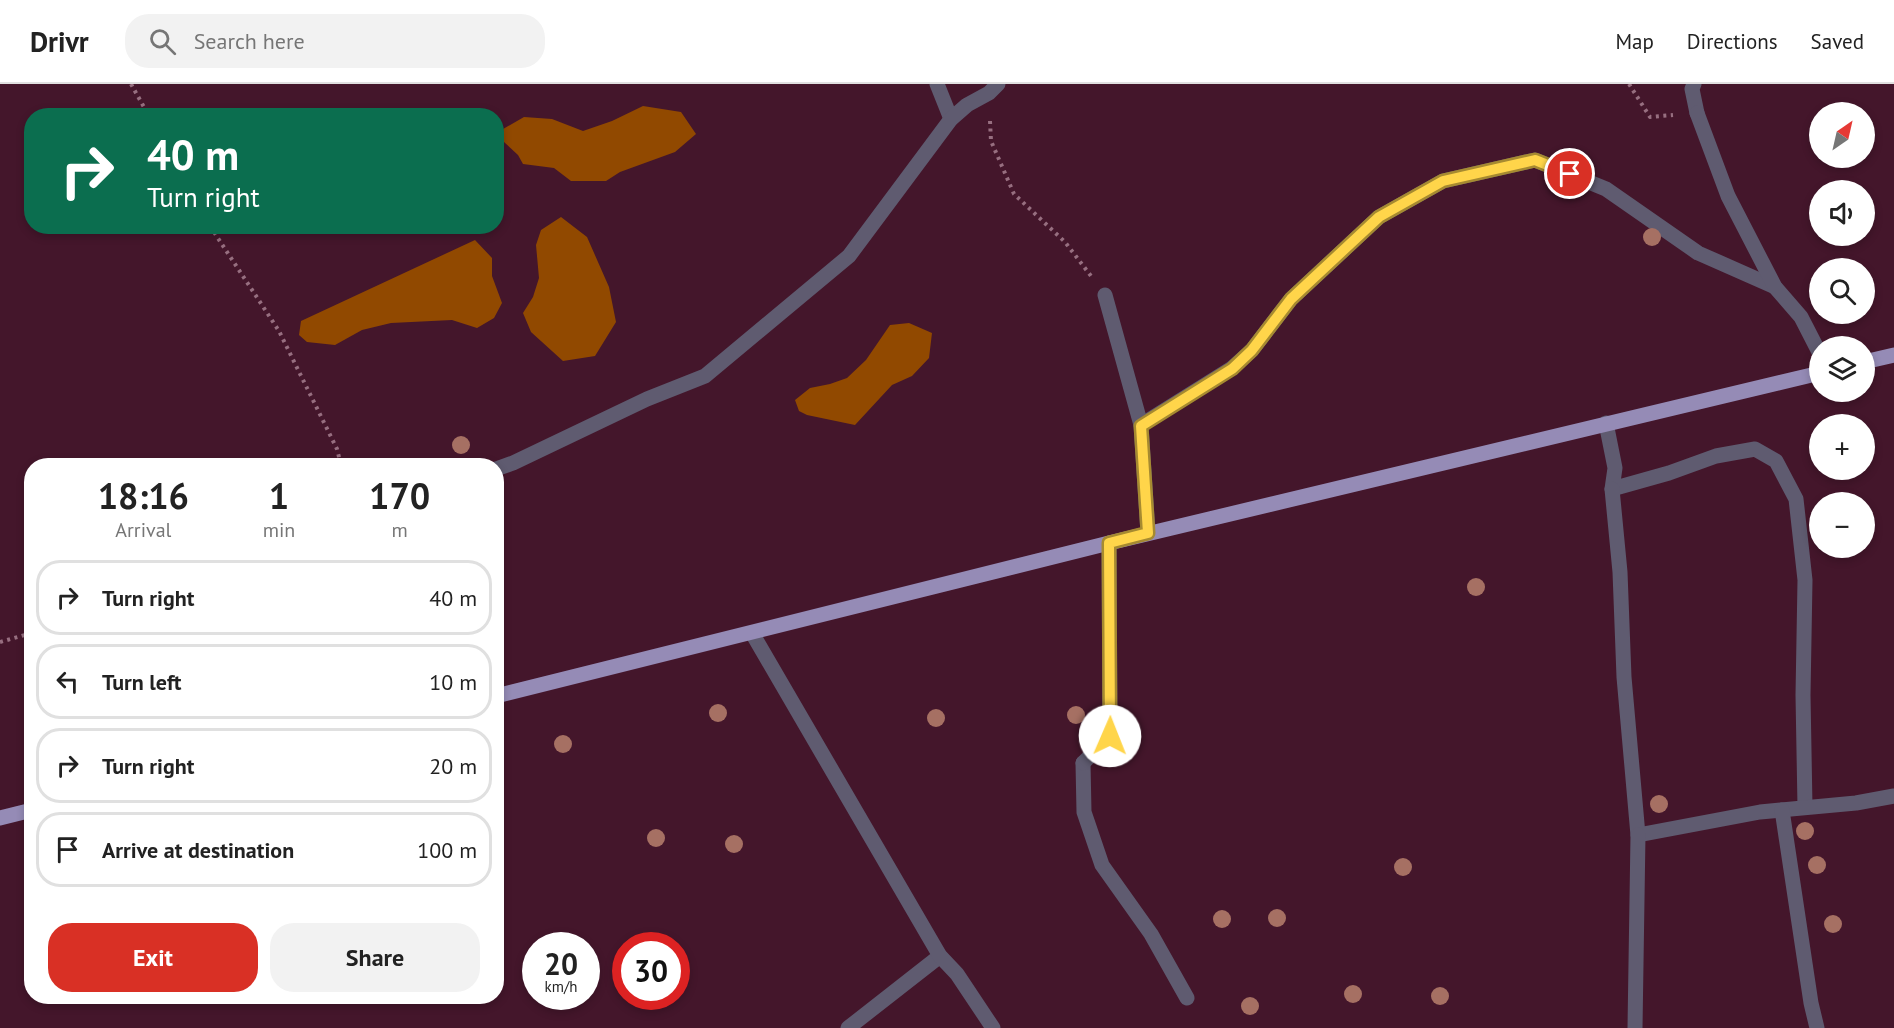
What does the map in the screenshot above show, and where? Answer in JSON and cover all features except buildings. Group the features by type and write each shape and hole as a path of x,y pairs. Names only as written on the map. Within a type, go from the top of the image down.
{"main road":[{"path":"1875,359 1894,355"},
{"path":"504,694 1148,533 1809,376"},
{"path":"0,818 24,812"}],"street":[{"path":"937,84 951,119"},
{"path":"1694,84 1692,89 1697,113 1728,196 1775,287 1801,317 1811,336"},
{"path":"504,466 647,399 705,376 849,256 951,119 967,105 993,89"},
{"path":"1141,426 1232,369 1252,350 1291,299 1379,217 1443,181 1535,160 1606,189 1698,253 1775,287"},
{"path":"1105,295 1141,426 1148,533"},
{"path":"1606,423 1615,468 1612,489 1620,572 1624,677 1638,835 1635,1028"},
{"path":"1612,489 1669,473 1716,456 1755,449 1776,460 1796,499 1805,580 1803,695 1805,807"},
{"path":"1109,543 1110,736 1083,764 1084,812 1102,865 1151,934 1187,998"},
{"path":"753,633 940,956 957,974 993,1028"},
{"path":"1638,835 1760,812 1856,803 1894,796"},
{"path":"1782,810 1811,1003 1817,1028"},
{"path":"848,1028 940,956"}],"path":[{"path":"131,84 144,108"},
{"path":"1629,84 1650,117 1697,113"},
{"path":"993,89 991,141 1014,194 1065,242 1105,295"},
{"path":"215,234 279,331 339,458"},
{"path":"0,642 24,635"}],"shaded area":[{"path":"643,106 681,112 696,134 675,152 620,172 606,181 571,181 554,168 523,164 518,155 504,142 504,128 524,117 552,119 583,131 612,121"},
{"path":"561,217 587,237 609,287 616,322 595,356 563,361 531,332 523,313 533,297 539,278 536,245 541,230"},
{"path":"475,240 492,258 492,276 502,303 494,318 477,328 452,320 391,323 362,330 335,345 307,342 299,335 301,321"},
{"path":"909,323 932,333 929,358 912,376 892,385 855,425 807,415 799,411 795,400 810,388 847,378 866,360 890,325"}],"route":[{"path":"1110,736 1109,543 1148,533 1141,426 1232,369 1252,350 1291,299 1379,217 1443,181 1535,160 1570,174"}]}
